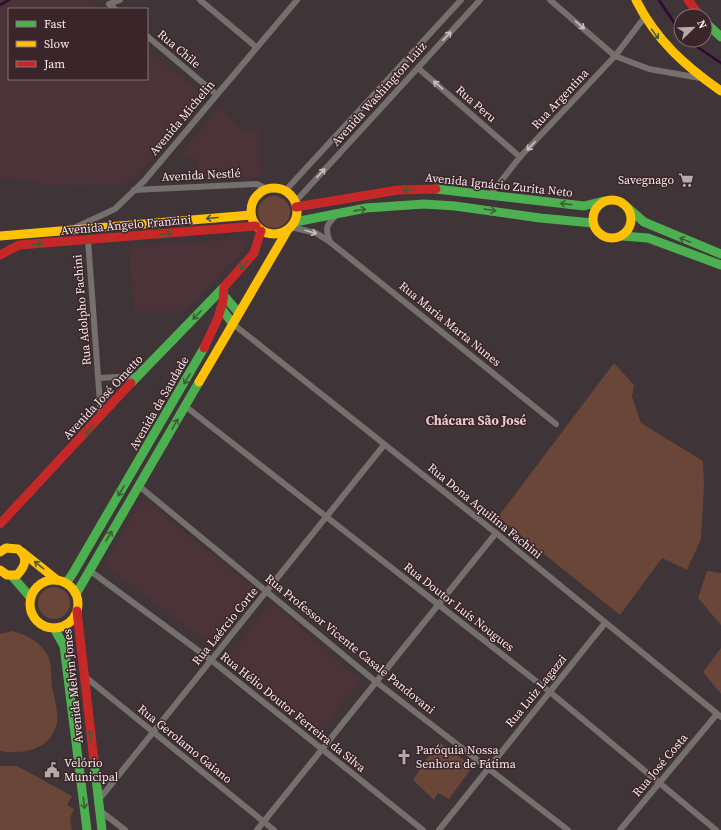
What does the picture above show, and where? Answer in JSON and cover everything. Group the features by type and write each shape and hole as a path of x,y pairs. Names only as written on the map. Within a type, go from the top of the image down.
{"street":[{"path":"114,8 109,4 120,0"},
{"path":"200,0 256,47"},
{"name":"Avenida Michelin","path":"69,230 115,209 134,190 297,0"},
{"name":"Avenida Washington Luiz","path":"285,191 461,0"},
{"name":"Avenida Washington Luiz","path":"296,204 480,0"},
{"path":"550,0 615,56 649,70 703,79"},
{"path":"636,0 644,18 658,39 677,58 703,79 721,90"},
{"name":"Rua Argentina","path":"490,195 520,157 615,56 644,18"},
{"path":"713,30 721,37"},
{"name":"Rua Chile","path":"148,37 216,94"},
{"name":"Rua Peru","path":"418,68 520,157"},
{"name":"Avenida Nestlé","path":"134,190 257,184 267,189"},
{"path":"291,226 296,204 285,191 273,188 261,192 253,202 251,215 259,228 274,235 291,226 338,213 409,204 443,205 534,218 569,219 593,223"},
{"name":"Avenida Ignácio Zurita Neto","path":"296,204 398,190 433,189 584,206 604,201"},
{"path":"721,254 644,222 617,200 604,201 595,210 593,223 599,234 604,237 611,239 622,236 648,238 721,265"},
{"path":"622,236 627,232 631,220 627,207"},
{"path":"330,242 326,231 327,226 338,213"},
{"name":"Avenida Ângelo Franzini","path":"0,236 251,215"},
{"name":"Rua Maria Marta Nunes","path":"291,226 316,233 330,242 556,424"},
{"name":"Avenida da Saudade","path":"76,594 233,324 238,312 291,226"},
{"path":"224,287 254,253 259,228"},
{"name":"Avenida Ângelo Franzini","path":"0,255 19,245 259,228"},
{"name":"Rua Adolpho Fachini","path":"88,240 102,417"},
{"name":"Avenida da Saudade","path":"61,581 67,582 73,573 199,358 225,297 224,287"},
{"name":"Avenida José Ometto","path":"0,524 102,417 138,376 224,287"},
{"path":"225,297 238,312"},
{"path":"221,308 233,324"},
{"name":"Rua Dona Aquilina Fachini","path":"233,324 496,533 719,716"},
{"name":"Rua Adolpho Fachini","path":"99,378 138,376"},
{"name":"Rua Doutor Luís Nougues","path":"185,406 550,692 658,784 716,830"},
{"name":"Rua Laércio Corte","path":"98,805 152,733 384,445"},
{"name":"Rua Professor Vicente Casale Pandovani","path":"139,486 375,681 488,766 568,830"},
{"path":"257,830 322,750 375,681 496,533"},
{"path":"0,546 17,549 61,581 76,594 77,611 68,624 54,628 42,624 33,615 30,608 31,598 38,586 44,582 61,581"},
{"path":"0,552 4,548 17,549 25,559 24,568 12,576"},
{"path":"0,570 7,575 12,576 31,598"},
{"name":"Rua Hélio Doutor Ferreira da Silva","path":"89,570 211,660 423,830"},
{"name":"Avenida Melvin Jones","path":"77,611 83,675 102,830"},
{"name":"Rua Luiz Lagazzi","path":"439,830 488,766 605,623"},
{"name":"Avenida Melvin Jones","path":"54,628 64,646 87,830"},
{"name":"Rua Gerolamo Gaiano","path":"83,675 152,733 274,830"},
{"name":"Rua José Costa","path":"620,830 658,784 719,716"},
{"path":"98,805 125,830"}],"shaded area":[{"path":"0,0 88,0 98,8 8,8 8,80 148,80 148,50 199,92 199,97 136,176 124,184 55,186 11,178 0,178"},
{"path":"219,107 246,133 260,131 261,177 198,178 197,160 180,155"},
{"path":"271,196 277,196 287,203 290,212 289,218 283,225 277,228 271,228 261,221 258,215 258,209 265,199"},
{"path":"241,239 246,244 245,249 185,311 134,311 128,247"},
{"path":"614,363 634,385 632,397 641,423 703,461 704,485 701,539 687,570 662,558 620,615 498,517"},
{"path":"142,499 252,586 250,597 215,642 209,643 105,565"},
{"path":"707,571 721,573 721,625 698,598"},
{"path":"51,587 57,587 67,594 70,603 69,609 63,616 57,619 51,619 41,612 38,606 38,600 45,590"},
{"path":"271,602 360,680 319,735 226,661"},
{"path":"12,631 23,634 32,639 44,649 49,657 57,715 57,723 54,732 49,739 34,749 17,752 0,751 0,634"},
{"path":"721,648 721,694 703,672"},
{"path":"438,742 473,766 449,799 438,793 434,800 413,780"},
{"path":"0,766 17,766 72,796 67,805 74,809 70,818 72,830 0,830"}],"waterway":[{"path":"0,5 9,0"},
{"path":"659,0 673,21"},
{"path":"699,48 721,63"}],"traffic: fast":[{"path":"713,30 721,37"},
{"path":"436,189 584,206 604,201"},
{"path":"295,222 366,208 424,204 455,206 540,218 593,223"},
{"path":"628,208 644,222 721,254"},
{"path":"622,236 648,238 721,265"},
{"path":"131,383 224,287"},
{"path":"225,297 238,312"},
{"path":"221,308 233,324"},
{"path":"65,582 67,582 73,573 204,348"},
{"path":"76,594 199,382"},
{"path":"12,576 31,598"},
{"path":"54,628 64,646 87,830"},
{"path":"94,761 102,830"}],"traffic: slow":[{"path":"636,0 653,28 672,51 695,72 721,91"},
{"path":"274,188 287,192 293,198 297,211 293,224 287,230 274,234 261,230 255,224 251,211 255,198 261,192 274,188"},
{"path":"608,200 616,200 626,205 630,212 631,219 630,226 626,233 616,238 608,238 598,233 596,230 593,223 593,215 598,205 601,203 608,200"},
{"path":"0,236 251,215"},
{"path":"199,382 287,231"},
{"path":"0,552 6,548 18,549 23,555 25,562 17,575 7,575 0,570"},
{"path":"22,552 57,580"},
{"path":"54,580 63,582 71,587 76,595 78,604 76,613 71,621 63,626 54,628 45,626 37,621 32,613 30,604 32,595 37,587 45,582 54,580"}],"traffic: jam":[{"path":"688,0 694,8"},
{"path":"296,207 398,190 436,189"},
{"path":"0,255 19,245 256,226"},
{"path":"204,348 218,318 223,301 224,287 254,253 261,231"},
{"path":"0,524 131,383"},
{"path":"77,611 94,761"}],"place":[{"name":"Savegnago","path":"686,180"},
{"name":"Paróquia Nossa Senhora de Fátima","path":"404,757"},
{"name":"Velório Municipal","path":"52,770"}],"district":[{"name":"Chácara São José","path":"476,420"}]}
